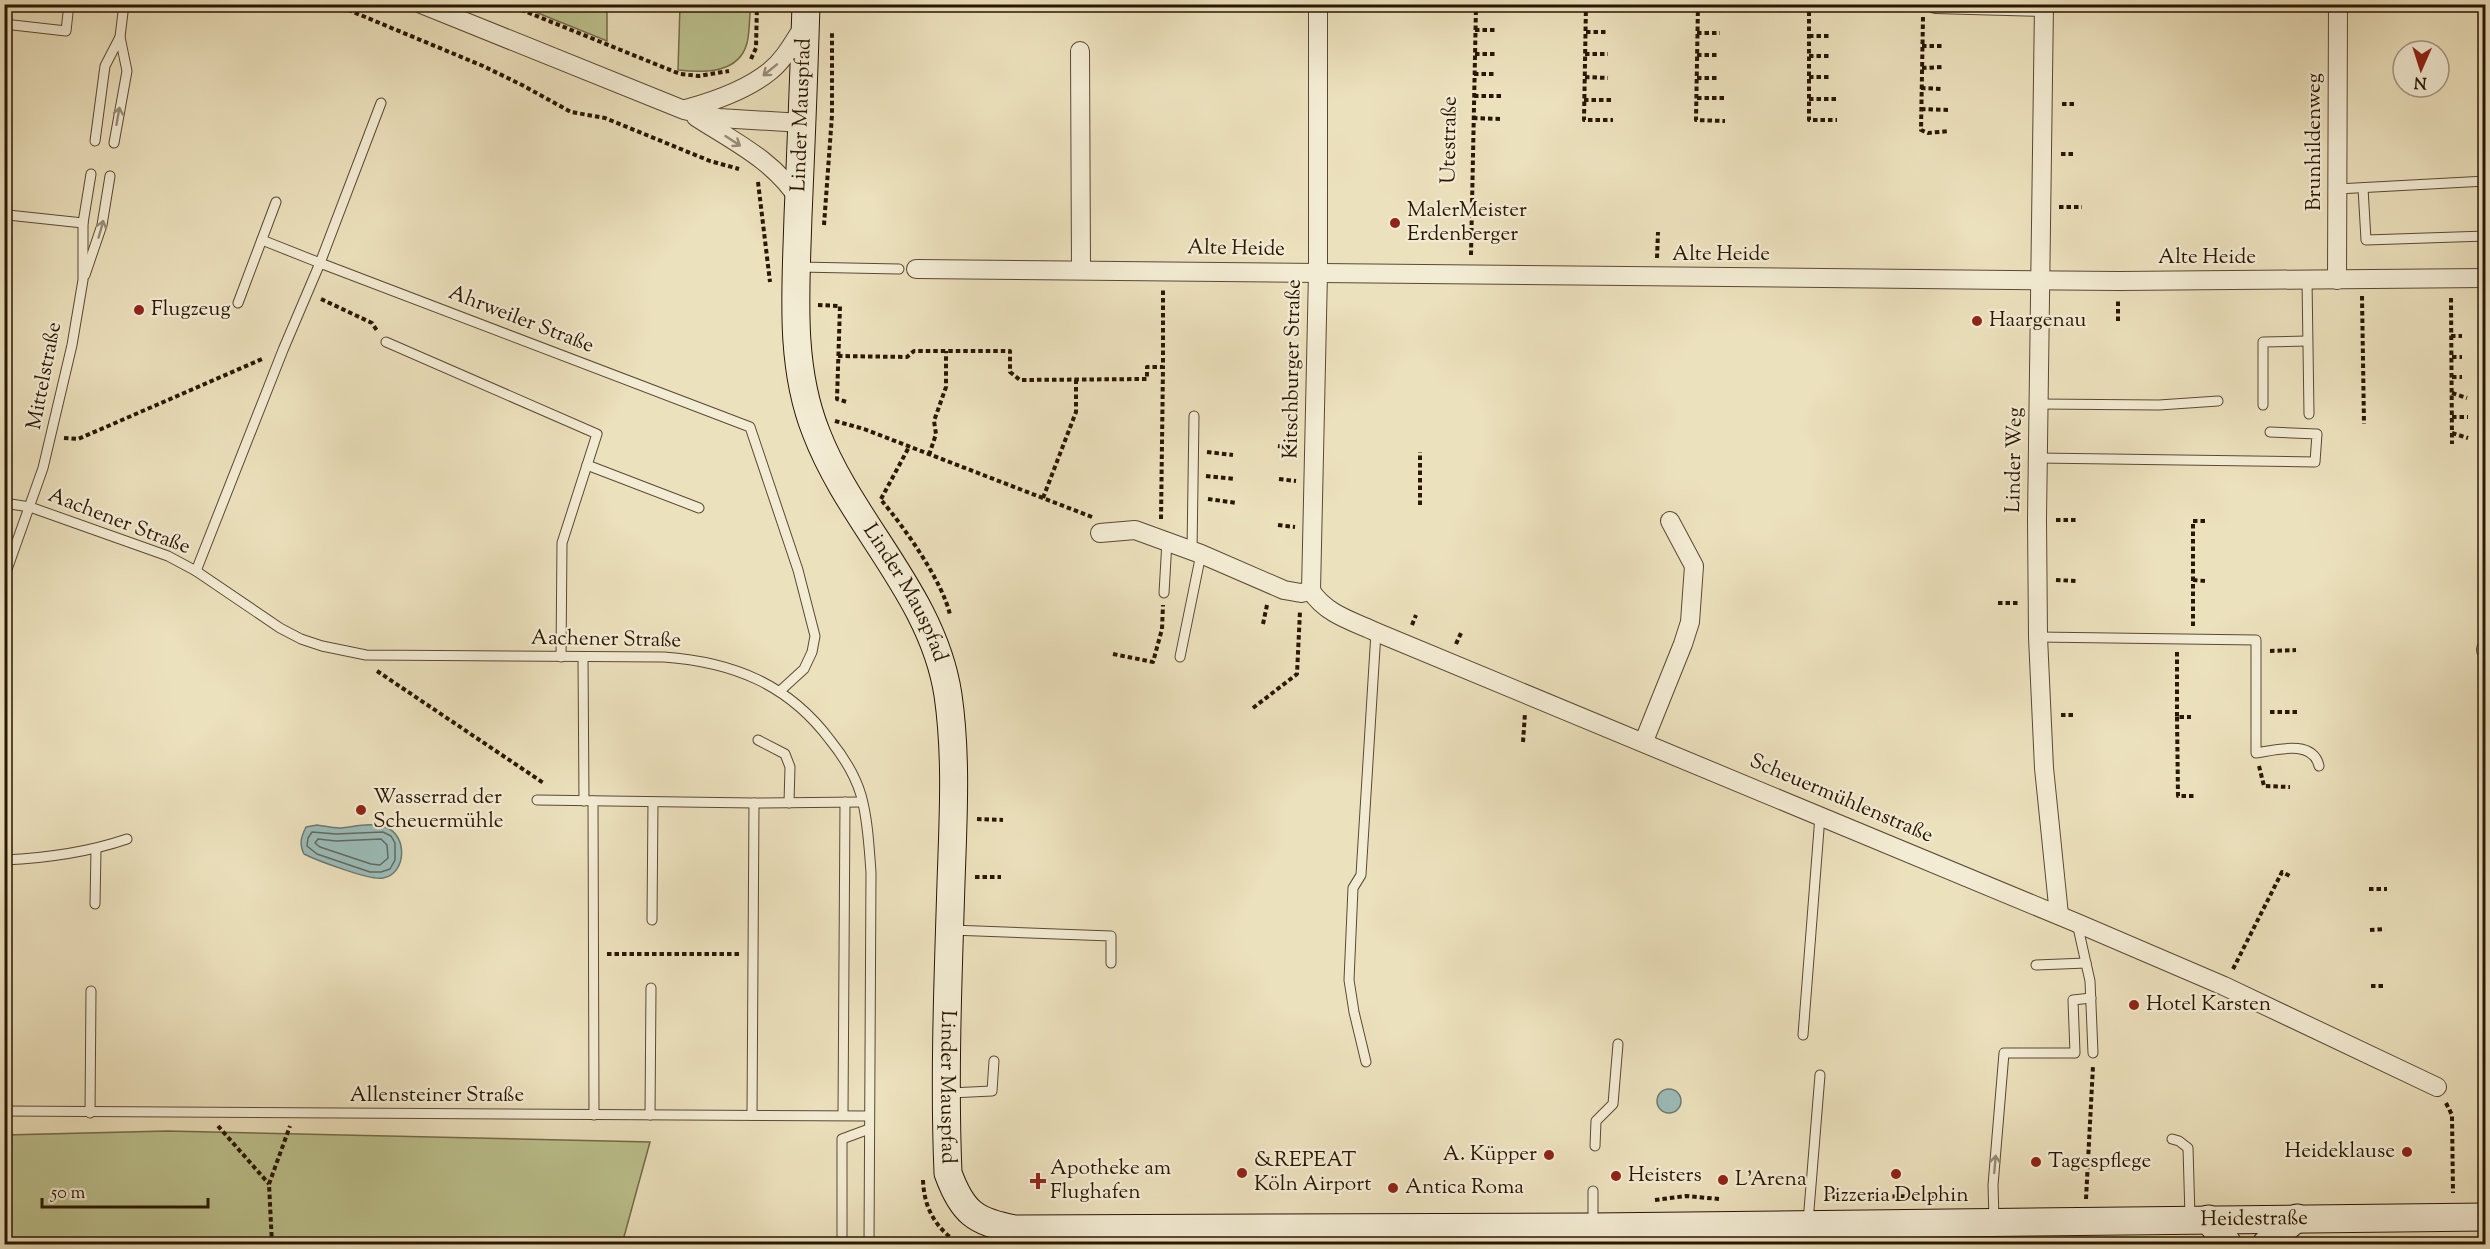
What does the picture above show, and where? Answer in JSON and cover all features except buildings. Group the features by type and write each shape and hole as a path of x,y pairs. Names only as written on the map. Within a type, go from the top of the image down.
{"street":[{"path":"422,4 684,110 719,118 802,123"},
{"name":"Kitschburger Straße","path":"1306,592 1318,273 1318,4"},
{"name":"Brunhildenweg","path":"2337,280 2338,4"},
{"path":"1929,10 2044,5"},
{"name":"Linder Weg","path":"2044,5 2038,637 2044,768 2059,915"},
{"path":"684,110 733,92 770,71 814,18"},
{"name":"Linder Mauspfad","path":"814,18 802,123 799,200 809,267 799,367 821,447 858,512 912,597 936,647 948,694 953,809 948,1173 956,1195"},
{"path":"1080,51 1081,269"},
{"path":"684,110 763,160 785,181 799,200"},
{"name":"Alte Heide","path":"908,269 2041,280 2362,281 2486,278"},
{"path":"1644,741 1690,622 1694,566 1670,521"},
{"name":"Scheuermühlenstraße","path":"1100,533 1135,530 1197,552 1284,590 1306,592 1329,611 1376,632 2077,922 2224,986 2437,1087"},
{"name":"Heidestraße","path":"956,1195 972,1216 990,1225 1015,1229 1320,1231 1722,1223 1807,1225 1994,1222 2086,1208 2199,1219 2297,1218 2453,1205 2486,1217"},
{"path":"2266,1245 2297,1218"},
{"path":"2199,1219 2228,1245"}],"lane":[{"path":"4,24 66,31 69,4"},
{"path":"114,143 127,71 120,38 124,4"},
{"path":"95,141 105,66 120,38"},
{"path":"196,571 283,350 320,263 381,103"},
{"name":"Mittelstraße","path":"4,578 52,437 83,280 83,223 91,174"},
{"path":"83,280 102,225 110,176"},
{"path":"2337,189 2486,181"},
{"path":"2363,188 2366,240 2486,236"},
{"path":"238,303 276,201"},
{"path":"4,210 8,215 83,223"},
{"path":"262,240 320,263"},
{"name":"Ahrweiler Straße","path":"320,263 750,427 795,559 815,636 812,652 804,669 780,691"},
{"path":"809,267 908,269"},
{"path":"2307,280 2309,414"},
{"path":"2263,405 2263,342 2307,341"},
{"path":"386,342 597,434 562,543 561,657"},
{"path":"2039,404 2159,405 2218,401"},
{"path":"1180,657 1197,552 1193,497 1194,416"},
{"path":"2038,458 2315,462 2317,434 2270,432"},
{"path":"587,465 699,508"},
{"name":"Aachener Straße","path":"4,503 30,507 168,556 196,571 280,628 300,639 333,649 366,655 695,659 743,673 780,691 803,709 843,756 862,802 868,831 871,872 869,1245"},
{"path":"1164,541 1164,593"},
{"path":"1366,1062 1349,980 1353,888 1361,875 1376,632"},
{"path":"2038,637 2256,640 2256,753 2303,749 2314,755 2319,766"},
{"path":"583,657 593,954 594,1115"},
{"path":"758,740 785,754 790,767 789,803"},
{"path":"537,800 862,802"},
{"path":"652,802 652,920"},
{"path":"843,1115 845,802"},
{"path":"752,1115 754,803"},
{"path":"1803,1035 1820,815"},
{"path":"4,860 46,859 96,850 127,838"},
{"path":"95,904 96,850"},
{"path":"2077,922 2091,998 2093,1053"},
{"path":"950,930 1111,936 1111,963"},
{"path":"2036,965 2086,963"},
{"path":"650,1115 651,988"},
{"path":"90,1113 91,991"},
{"path":"1994,1222 1993,1185 2004,1053 2075,1053 2073,1000 2091,998"},
{"path":"1594,1146 1596,1121 1613,1104 1618,1044"},
{"path":"948,1093 992,1091 994,1061"},
{"path":"1807,1225 1820,1075"},
{"name":"Allensteiner Straße","path":"4,1111 869,1116"},
{"path":"842,1245 842,1139 869,1129"},
{"path":"2172,1139 2185,1144 2190,1155 2199,1219"},
{"path":"1593,1191 1593,1227"}],"path":[{"path":"334,4 483,66 571,112 604,118 710,161 741,170"},
{"path":"507,4 680,74 699,76 733,70"},
{"path":"747,62 753,57 756,48 757,4"},
{"path":"1586,4 1584,120 1613,120"},
{"path":"1698,4 1696,120 1725,121"},
{"path":"1809,4 1809,120 1837,120"},
{"name":"Utestraße","path":"1471,275 1477,5"},
{"path":"1929,10 1922,46 1920,130 1928,133 1949,131"},
{"path":"814,18 833,50 832,115 824,227"},
{"path":"1475,30 1496,30"},
{"path":"1586,32 1608,32"},
{"path":"1697,33 1719,33"},
{"path":"1809,36 1832,36"},
{"path":"1922,46 1943,46"},
{"path":"1475,54 1496,54"},
{"path":"1585,54 1608,54"},
{"path":"1697,55 1719,55"},
{"path":"1809,56 1831,56"},
{"path":"1922,68 1943,68"},
{"path":"1474,74 1496,74"},
{"path":"1585,77 1608,78"},
{"path":"1809,77 1831,77"},
{"path":"1697,78 1719,78"},
{"path":"1921,88 1943,89"},
{"path":"1474,96 1502,96"},
{"path":"1696,98 1725,99"},
{"path":"1809,99 1838,99"},
{"path":"1584,100 1614,100"},
{"path":"1921,110 1949,110"},
{"path":"1473,118 1502,119"},
{"path":"757,174 772,293"},
{"path":"809,267 817,315"},
{"path":"1163,270 1164,541"},
{"path":"2451,279 2452,444"},
{"path":"2362,281 2364,424"},
{"path":"307,292 372,323 386,342"},
{"path":"817,305 840,306 837,399 847,402"},
{"path":"2451,336 2462,336"},
{"path":"52,437 78,439 283,350"},
{"path":"838,356 907,357 914,351 1010,351 1010,372 1020,380 1147,379 1147,367 1163,367"},
{"path":"929,454 936,434 934,421 946,387 946,351"},
{"path":"2451,357 2462,357"},
{"path":"2452,377 2462,377"},
{"path":"1043,498 1076,412 1076,379"},
{"path":"2452,393 2467,398"},
{"path":"2452,417 2468,417"},
{"path":"836,432 832,421 841,421 856,426 1094,518 1100,533"},
{"path":"2452,433 2468,438"},
{"path":"881,499 909,447"},
{"path":"1194,451 1233,455"},
{"path":"1420,452 1420,505"},
{"path":"1194,475 1235,479"},
{"path":"874,490 900,522 946,598 950,618"},
{"path":"1193,497 1237,503"},
{"path":"2193,639 2193,521 2205,521"},
{"path":"2193,580 2205,581"},
{"path":"1253,708 1297,674 1306,592"},
{"path":"1113,654 1153,662 1162,629 1164,593"},
{"path":"2177,639 2178,796 2196,796"},
{"path":"2257,651 2296,650"},
{"path":"366,655 376,671 554,791 557,800"},
{"path":"1523,742 1527,694"},
{"path":"2256,712 2296,712"},
{"path":"2177,717 2191,717"},
{"path":"2256,753 2264,786 2290,787"},
{"path":"974,819 1003,820"},
{"path":"2224,986 2283,872 2290,876"},
{"path":"973,877 1001,877"},
{"path":"2369,890 2387,889"},
{"path":"2255,926 2261,929"},
{"path":"2370,930 2385,929"},
{"path":"593,954 753,954"},
{"path":"2370,986 2386,986"},
{"path":"2086,1208 2093,1053"},
{"path":"2437,1087 2452,1115 2453,1205"},
{"path":"206,1113 269,1184"},
{"path":"273,1245 269,1184 295,1113"},
{"path":"2442,1193 2453,1205"},
{"path":"2453,1205 2464,1193"},
{"path":"2074,1195 2086,1208"},
{"path":"2086,1208 2097,1195"},
{"path":"1649,1201 1686,1196 1722,1223"},
{"path":"1809,1198 1937,1196"}],"green space":[{"path":"518,5 607,5 607,41"},
{"path":"680,5 751,5 749,34 743,53 736,61 719,69 678,70"},
{"path":"167,1131 650,1142 622,1244 5,1244 5,1135"}],"water":[{"path":"317,825 340,828 375,825 393,831 398,837 402,854 397,869 391,875 377,878 304,854 301,844 304,831 306,827"},
{"path":"1669,1089 1678,1092 1681,1101 1678,1110 1669,1113 1660,1110 1657,1101 1660,1092"}],"place":[{"name":"MalerMeister Erdenberger","path":"1395,223"},
{"name":"Flugzeug","path":"139,310"},
{"name":"Haargenau","path":"1977,321"},
{"name":"Wasserrad der Scheuermühle","path":"361,810"},
{"name":"Hotel Karsten","path":"2134,1005"},
{"name":"Heideklause","path":"2407,1152"},
{"name":"A. Küpper","path":"1549,1155"},
{"name":"Tagespflege","path":"2036,1162"},
{"name":"&REPEAT Köln Airport","path":"1242,1173"},
{"name":"Pizzeria Delphin","path":"1896,1174"},
{"name":"Heisters","path":"1616,1176"},
{"name":"L'Arena","path":"1723,1180"},
{"name":"Apotheke am Flughafen","path":"1038,1181"},
{"name":"Antica Roma","path":"1393,1188"}]}
